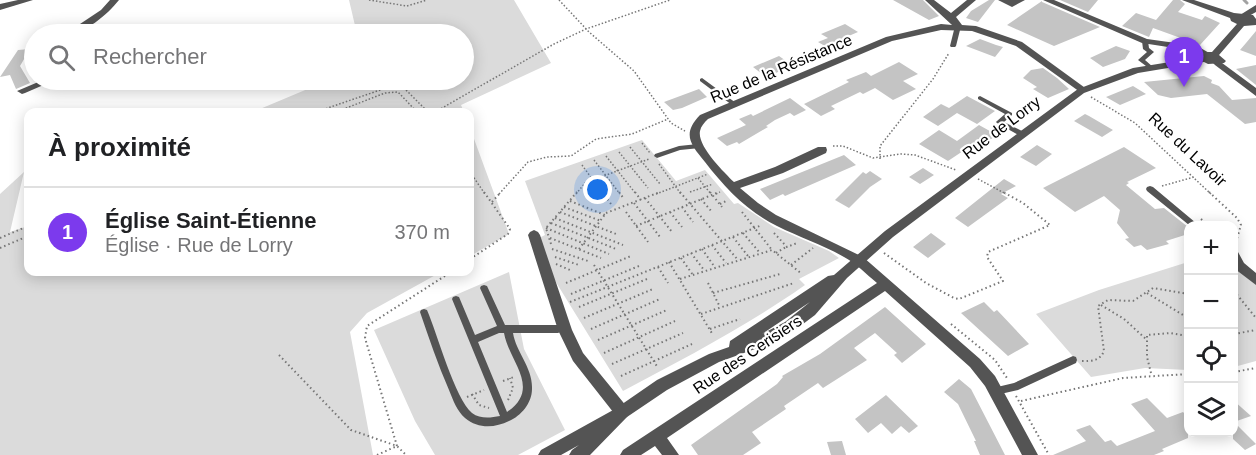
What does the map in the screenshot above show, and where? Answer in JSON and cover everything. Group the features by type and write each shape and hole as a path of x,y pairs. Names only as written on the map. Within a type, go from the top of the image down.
{"street":[{"path":"0,7 29,0"},
{"path":"85,24 104,12 115,0"},
{"path":"928,0 951,17 958,26"},
{"path":"951,17 972,0"},
{"path":"1002,0 1012,4 1021,0"},
{"path":"1047,0 1145,41 1197,49 1256,93"},
{"path":"1186,0 1256,23"},
{"path":"1211,58 1240,18 1256,8"},
{"name":"Rue de la Résistance","path":"693,133 696,125 704,117 889,39 921,30 958,26 973,28 1019,44 1082,90"},
{"name":"Rue de Lorry","path":"622,412 662,385 714,358 764,340 790,326 810,311 843,274 875,246 1082,90 1124,73 1211,58"},
{"path":"693,133 698,146 732,187 773,219 844,250 859,260 975,363 996,391 1030,455"},
{"path":"732,187 822,150"},
{"path":"542,235 558,307 578,357 622,412"},
{"path":"1238,263 1256,280"},
{"name":"Rue des Cerisiers","path":"628,455 885,284"},
{"path":"546,455 622,412"},
{"path":"577,455 588,448 622,412"},
{"path":"657,436 671,455"}],"lane":[{"path":"953,46 958,26"},
{"path":"1145,41 1146,48 1151,52 1141,60 1150,67"},
{"path":"702,80 734,104"},
{"path":"980,98 1010,114 999,122 1022,134"},
{"path":"655,157 679,148 698,146"},
{"path":"1150,189 1188,221"},
{"path":"424,312 463,410 481,422 505,418 519,408 527,395 526,375 484,288"},
{"path":"456,299 505,418"},
{"path":"473,340 505,329 558,329 564,326"},
{"path":"996,391 1015,387 1073,360"}],"path":[{"path":"369,0 407,6 427,0"},
{"path":"559,0 586,29 634,71 668,118 680,129 693,133"},
{"path":"474,90 554,44 586,29 670,0"},
{"path":"880,159 880,146 933,79 953,46"},
{"path":"328,108 380,90"},
{"path":"406,90 424,108"},
{"path":"442,108 474,90"},
{"name":"Rue du Lavoir","path":"1082,90 1136,123 1194,177 1237,218 1241,225 1238,237"},
{"path":"346,108 385,93 398,92 413,108"},
{"path":"492,202 528,162 547,157 571,156 596,139 632,134 668,118"},
{"path":"642,143 689,204 738,260"},
{"path":"822,150 844,145 865,156 880,159 902,154 913,155 968,174 1023,204 1050,225 988,252 987,257 1003,281 959,299 926,283 875,246"},
{"path":"630,147 660,184"},
{"path":"619,152 648,188"},
{"path":"606,156 641,200"},
{"path":"542,235 585,183 655,157"},
{"path":"594,160 624,200"},
{"path":"582,165 611,204"},
{"path":"579,249 605,215 718,172"},
{"path":"474,177 510,229 508,234 474,256"},
{"path":"1168,184 1194,177"},
{"path":"698,178 721,206 728,201"},
{"path":"690,192 714,183"},
{"path":"636,226 720,192"},
{"path":"645,198 672,232"},
{"path":"701,200 712,212"},
{"path":"570,201 605,215"},
{"path":"634,203 660,237"},
{"path":"564,207 601,221"},
{"path":"682,207 693,222"},
{"path":"560,212 616,234"},
{"path":"670,212 682,227"},
{"path":"742,212 772,250 802,274"},
{"path":"626,213 648,242"},
{"path":"555,218 623,244"},
{"path":"558,307 773,219"},
{"path":"551,223 616,249"},
{"path":"0,238 24,227"},
{"path":"773,232 787,247"},
{"path":"742,233 760,253"},
{"path":"542,235 584,243 609,254"},
{"path":"542,235 552,249 557,265 570,270"},
{"path":"542,235 601,258"},
{"path":"733,237 748,256"},
{"path":"0,248 24,238"},
{"path":"776,253 800,242"},
{"path":"712,245 726,263"},
{"path":"791,265 814,247"},
{"path":"552,249 588,261"},
{"path":"702,249 715,267"},
{"path":"680,279 772,250"},
{"path":"691,253 704,271"},
{"path":"566,283 631,256"},
{"path":"555,257 579,265"},
{"path":"681,258 693,275"},
{"path":"669,262 713,335"},
{"path":"594,265 658,368"},
{"path":"571,294 639,266"},
{"path":"658,267 668,283"},
{"path":"713,293 780,274"},
{"path":"397,446 365,338 367,327 445,276"},
{"path":"579,307 647,279"},
{"path":"708,283 720,308"},
{"path":"701,314 794,283"},
{"path":"1073,360 1097,361 1101,358 1105,348 1097,317 1100,305 1108,300 1133,302 1153,288 1184,293"},
{"path":"584,318 653,289"},
{"path":"1146,293 1184,316"},
{"path":"1238,297 1256,318"},
{"path":"591,329 660,299"},
{"path":"1100,305 1124,318 1146,339 1151,373"},
{"path":"598,340 667,310"},
{"path":"710,329 740,319"},
{"path":"604,353 675,321"},
{"path":"1238,333 1256,330"},
{"path":"612,364 683,333"},
{"path":"1146,339 1147,335 1156,333 1184,336"},
{"path":"621,376 692,344"},
{"path":"279,355 351,430 397,446 406,455"},
{"path":"1238,371 1256,368"},
{"path":"1020,402 1118,377 1151,373 1184,374"},
{"path":"377,455 397,446"}],"shaded area":[{"path":"349,0 514,0 551,63 461,105 462,108 262,108 305,90 474,90 474,24 355,24"},
{"path":"474,139 509,234 474,254"},
{"path":"642,140 676,181 705,170 734,204 738,203 774,227 829,251 839,258 799,279 805,285 761,314 623,391 554,279 539,238 545,235 525,181"},
{"path":"24,172 10,232 24,227 24,276 434,276 367,313 350,332 373,455 0,455 0,194"},
{"path":"1184,263 1184,370 1145,368 1091,377 1036,314 1099,290"},
{"path":"1238,267 1256,283 1256,361 1238,366"},
{"path":"509,272 524,349 565,430 518,455 435,455 415,421 374,330"}],"building":[{"path":"893,0 923,0 939,16 929,20"},
{"path":"989,0 995,0 978,22 966,18 971,11"},
{"path":"1060,0 1098,0 1088,12"},
{"path":"1173,0 1180,0 1185,4 1178,12 1202,20 1205,16 1220,23 1200,45 1153,28 1149,37 1122,26 1136,13 1156,20"},
{"path":"1042,1 1100,27 1054,46 1007,25"},
{"path":"845,24 858,32 837,41 841,44 830,49 818,42 828,38 821,34"},
{"path":"1256,31 1256,56 1240,50"},
{"path":"980,39 1003,47 995,57 966,46"},
{"path":"1116,46 1130,51 1125,59 1103,67 1090,58"},
{"path":"18,50 24,50 24,59 20,66 24,73 24,86 16,89 10,75 0,77"},
{"path":"779,56 789,63 786,64 790,67 766,77 753,67"},
{"path":"899,62 918,74 903,81 916,89 893,100 875,88 863,94 860,92 831,106 835,109 821,116 804,104 849,82 846,80 866,72 871,76"},
{"path":"1256,65 1256,85 1236,69"},
{"path":"1043,68 1069,89 1048,98 1033,89 1037,87 1023,78 1031,70"},
{"path":"1204,76 1212,80 1211,83 1219,86 1232,100 1256,98 1256,122 1245,124 1207,94 1171,98 1158,95 1144,82"},
{"path":"1133,86 1146,94 1120,105 1106,97"},
{"path":"699,89 707,97 682,108 673,110 664,102"},
{"path":"967,96 995,111 977,124 957,113 938,126 923,117 941,104 949,108"},
{"path":"790,98 806,110 794,116 790,113 775,120 766,126 768,127 739,144 737,142 727,146 717,138 746,125 739,119 751,114 753,116"},
{"path":"1085,114 1113,130 1102,137 1074,121"},
{"path":"979,125 997,135 978,148 972,145 948,161 919,144 939,130 957,141"},
{"path":"1037,145 1052,154 1036,166 1020,157"},
{"path":"1124,147 1156,168 1127,182 1129,183 1126,185 1155,209 1164,208 1184,224 1184,235 1166,241 1169,244 1147,250 1141,245 1134,247 1125,239 1129,238 1117,223 1120,210 1104,196 1075,212 1043,188"},
{"path":"844,155 856,165 785,196 783,194 770,200 760,189"},
{"path":"923,168 934,175 920,184 909,177"},
{"path":"870,171 882,179 870,187 849,208 835,200 863,172 866,174"},
{"path":"1004,179 1016,186 1001,194 1008,198 968,227 955,218"},
{"path":"931,233 946,244 928,258 913,247"},
{"path":"984,302 994,312 997,310 1029,344 1008,356 961,313"},
{"path":"885,307 926,344 902,363 894,355 897,353 875,333 854,348 867,360 823,388 818,383 784,406 786,409 752,432 761,443 743,455 698,455 691,445 777,384 782,376 820,354"},
{"path":"959,379 971,389 1005,455 980,455 974,441 976,441 958,404 944,392"},
{"path":"886,395 918,426 909,433 901,426 892,434 881,423 868,433 855,419"},
{"path":"1147,398 1167,418 1183,412 1184,437 1188,438 1154,455 1053,455 1086,441 1076,430 1090,425 1105,442 1111,440 1117,446 1155,431 1131,404"},
{"path":"1238,404 1251,416 1238,421"},
{"path":"1238,426 1256,444 1245,450 1233,437 1238,437"},
{"path":"842,441 846,455 831,455 827,442"}],"waterway":[{"path":"1244,0 1247,3"}],"place":[{"name":"Église Saint-Étienne","path":"1184,87"}]}
